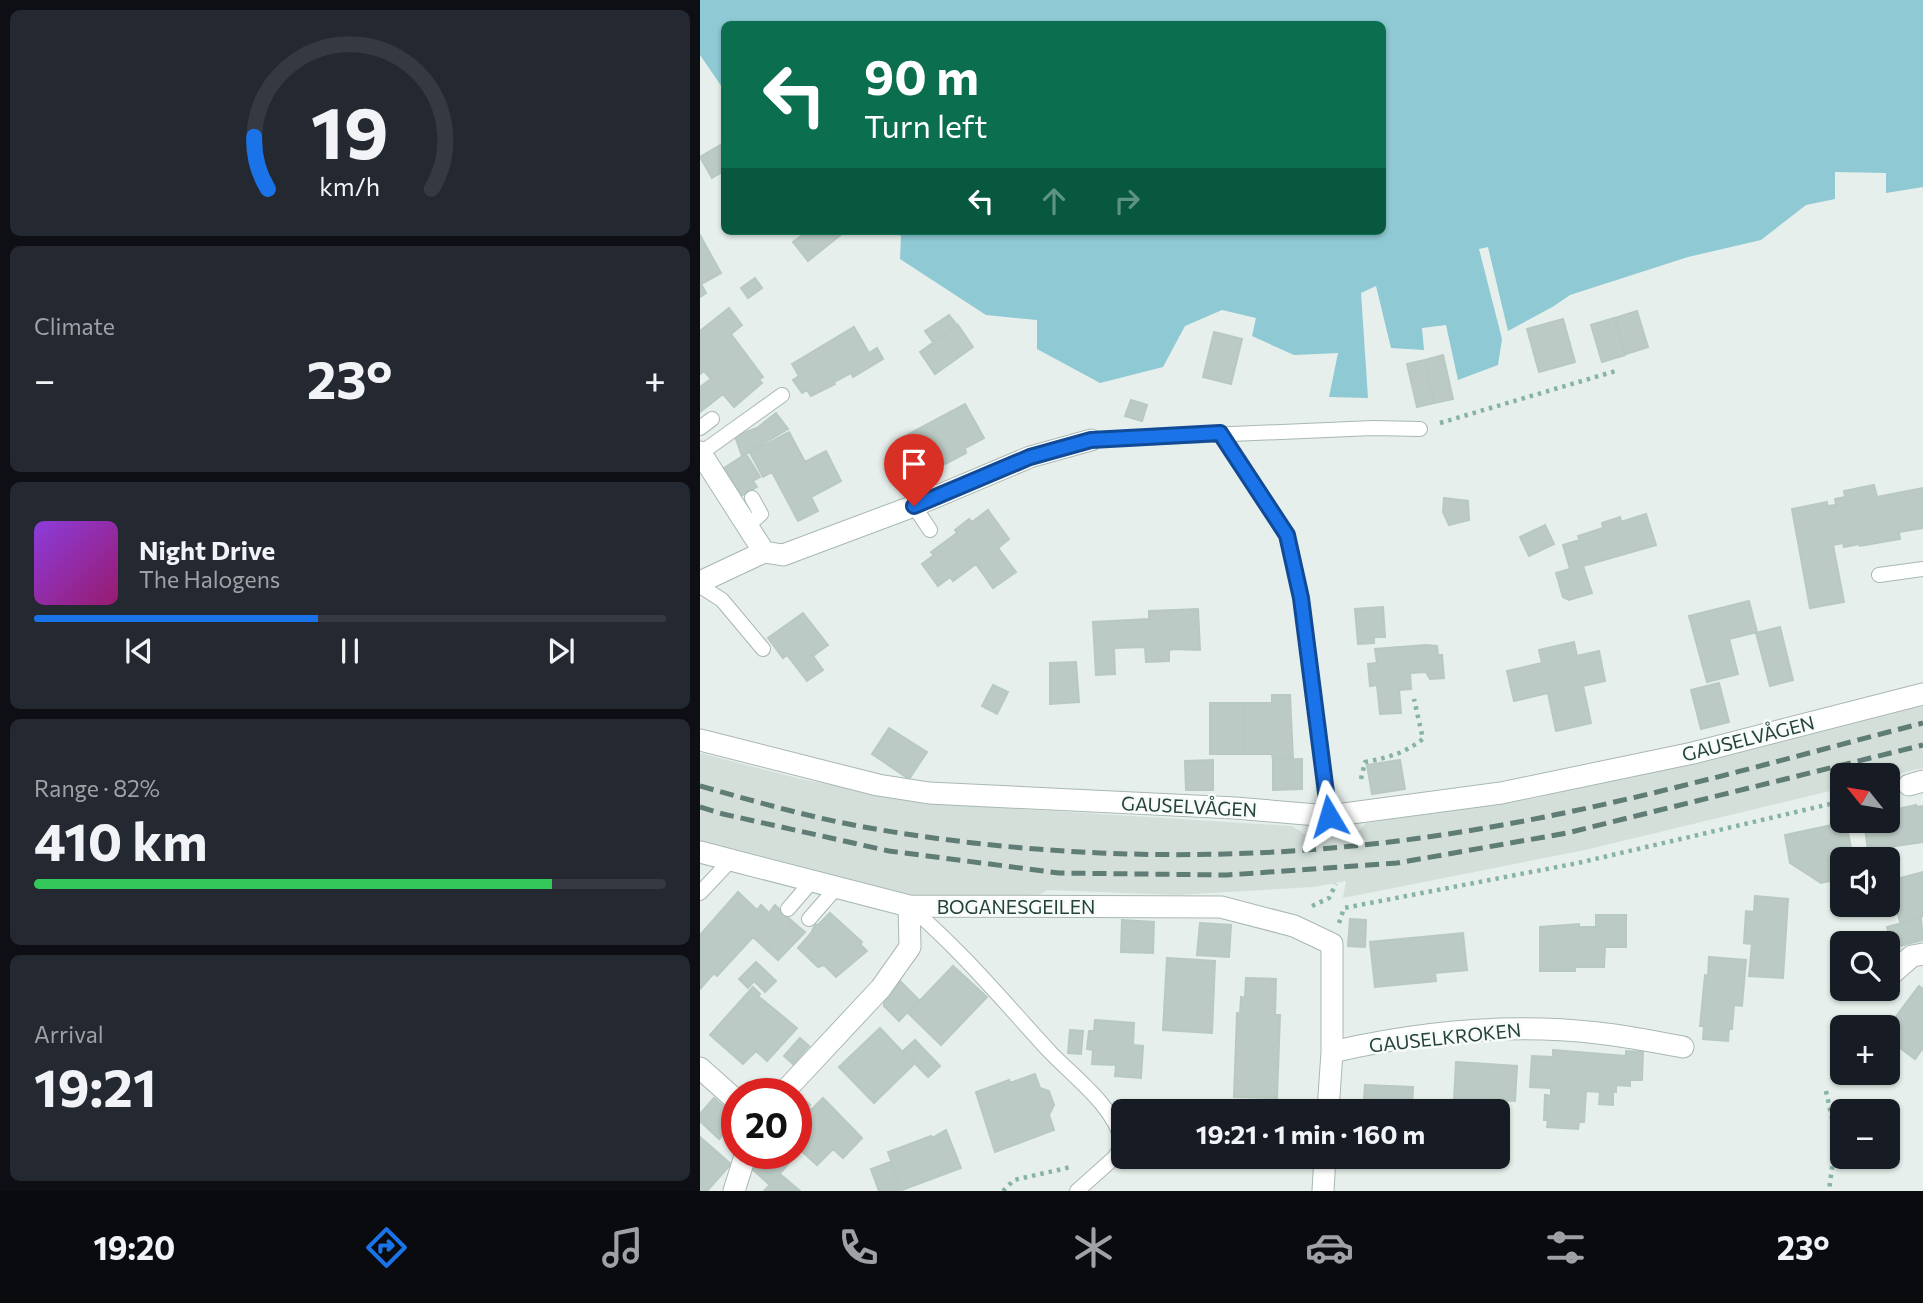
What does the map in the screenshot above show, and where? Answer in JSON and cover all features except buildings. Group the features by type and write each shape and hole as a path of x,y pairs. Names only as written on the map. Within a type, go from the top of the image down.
{"street":[{"path":"700,584 764,552 783,555 923,503 1030,457 1091,440"},
{"path":"700,452 764,552"},
{"name":"GAUSELVÅGEN","path":"700,740 878,785 929,793 1235,808 1329,816 1502,793 1693,753 1923,694"},
{"name":"BOGANESGEILEN","path":"700,852 909,906 1222,907 1294,926 1332,944"},
{"path":"797,1078 881,988 910,947 909,906"},
{"path":"1329,1099 1332,1052 1332,944"},
{"path":"1900,968 1912,956 1923,954"},
{"name":"GAUSELKROKEN","path":"1332,1052 1388,1039 1514,1028 1599,1033 1683,1047"},
{"path":"700,1068 721,1087"},
{"path":"734,1191 741,1169"},
{"path":"1323,1191 1324,1169"}],"lane":[{"path":"700,452 782,395"},
{"path":"700,428 712,419"},
{"path":"1091,440 1220,433 1419,429"},
{"path":"1220,433 1287,535 1301,598 1329,816"},
{"path":"926,476 923,503 930,530"},
{"path":"747,526 761,514 752,498"},
{"path":"1878,575 1923,569"},
{"path":"700,584 722,600 763,649"},
{"path":"700,893 731,860"},
{"path":"788,909 812,881"},
{"path":"809,919 837,887"},
{"path":"909,906 942,934 1102,1104 1111,1118"},
{"path":"1077,1191 1111,1161"}],"path":[{"path":"1419,429 1619,370"},
{"path":"1361,779 1365,762 1389,758 1410,749 1423,739 1414,699"},
{"path":"1332,944 1344,908 1578,863 1830,804"},
{"path":"1826,1091 1836,1136 1829,1191"},
{"path":"1003,1191 1014,1180 1071,1167 1090,1157 1111,1157"}],"shaded area":[{"path":"1923,705 1923,768 1900,773 1900,763 1830,763 1830,791 1585,850 1343,898 1346,881 1314,887 1177,895 1047,890 1027,902 909,897 700,844 700,753 801,779 925,803 1292,826 1306,835 1359,831 1366,823 1531,799"}],"water":[{"path":"700,0 1923,0 1923,187 1886,193 1886,173 1835,172 1835,199 1806,205 1761,240 1688,257 1570,295 1508,331 1488,247 1479,249 1502,339 1498,365 1458,380 1446,325 1422,328 1424,350 1391,348 1376,286 1361,293 1368,398 1329,397 1338,353 1294,355 1252,336 1256,318 1222,310 1185,326 1163,367 1100,383 1037,349 1037,320 986,315 900,259 900,235 1386,235 1386,21 721,21 721,86 700,55"}],"railway":[{"path":"700,786 822,818 940,839 1094,853 1248,853 1325,849 1402,840 1535,819 1702,781 1923,723"},
{"path":"700,807 889,851 1059,873 1227,875 1397,863 1567,833 1923,745"}],"route":[{"path":"914,506 1030,457 1091,440 1220,433 1287,535 1301,598 1329,816"}]}
